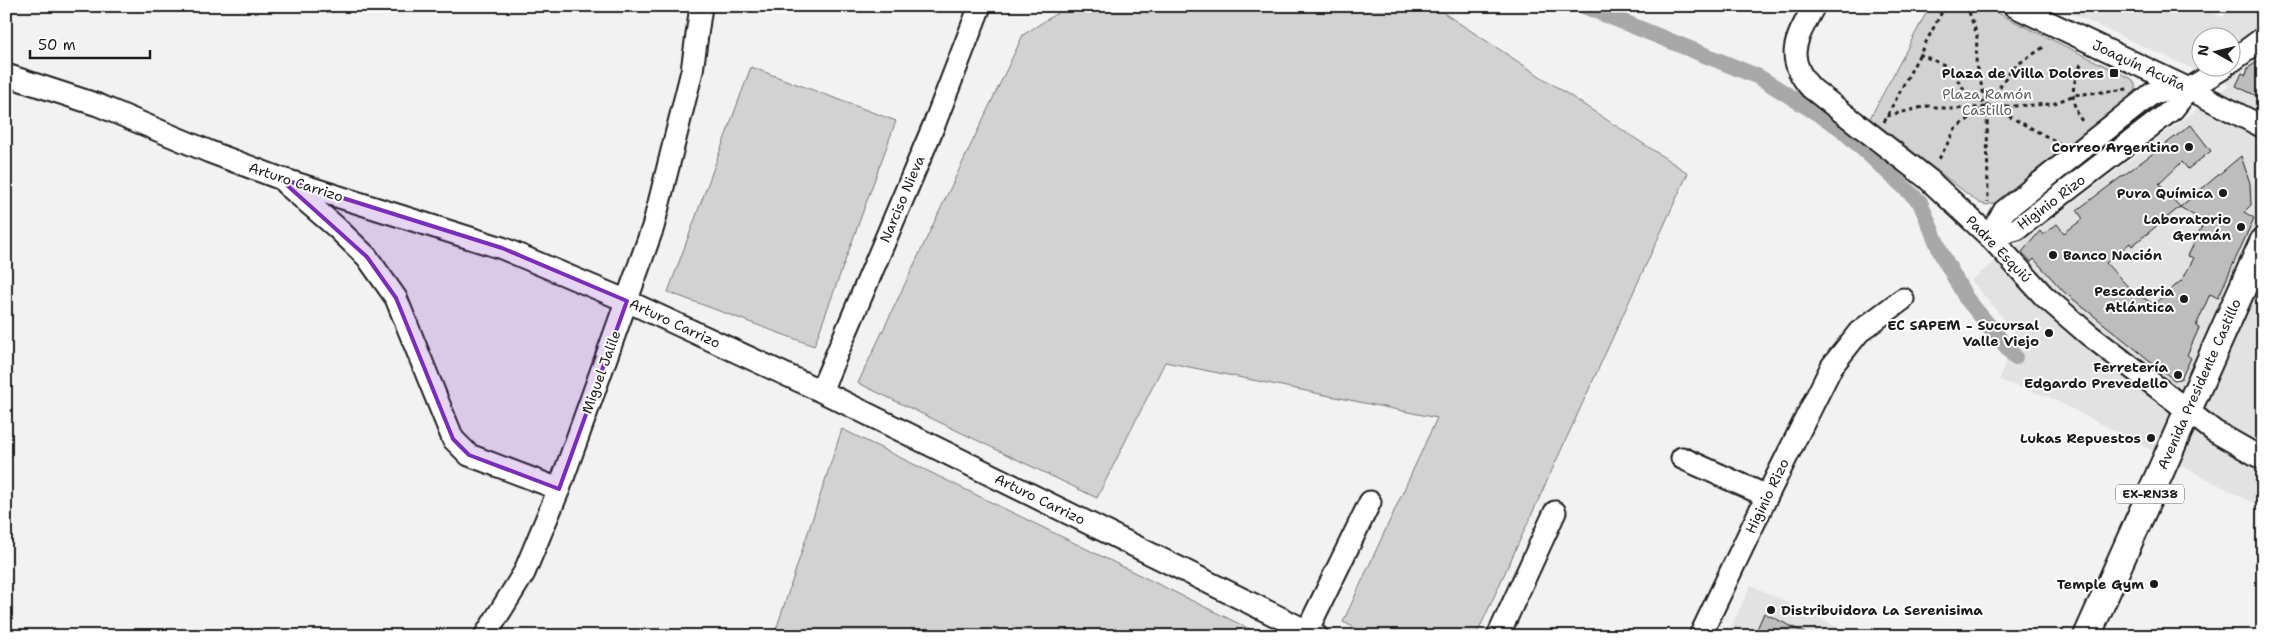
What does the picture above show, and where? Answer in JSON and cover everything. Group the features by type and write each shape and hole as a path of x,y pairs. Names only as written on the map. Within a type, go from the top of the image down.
{"main road":[{"name":"Avenida Presidente Castillo","path":"2086,636 2261,248"}],"street":[{"name":"Miguel Jalile","path":"485,636 524,573 559,489 653,227 690,80 701,6"},
{"name":"Narciso Nieva","path":"820,391 934,125 980,6"},
{"name":"Padre Esquiú","path":"1814,6 1795,46 1795,61 1800,75 1811,88 1928,179 1990,237 2044,296 2073,322 2214,430 2263,459"},
{"name":"Joaquín Acuña","path":"2014,6 2189,89 2263,127"},
{"path":"2242,54 2263,38"},
{"name":"Arturo Carrizo","path":"6,75 98,105 210,152 279,178 502,248 627,301 820,391 1312,633"},
{"name":"Higinio Rizo","path":"1990,237 2004,211 2154,92 2189,89 2207,78"},
{"path":"279,178 336,227 367,257 396,298 453,439 469,454 559,489"},
{"name":"Higinio Rizo","path":"1700,636 1832,366 1859,332 1903,299"},
{"path":"1682,458 1767,496"},
{"path":"1312,633 1370,502"},
{"path":"1498,636 1555,512"}],"path":[{"path":"1875,138 1945,6"},
{"path":"1969,12 1977,35 1976,65 1986,106 1990,237"},
{"path":"1939,159 1956,128 1986,106 2012,68 2044,47"},
{"path":"1920,54 1949,67 1967,94 1986,106 2059,143"},
{"path":"2081,64 2073,82 2075,111 2084,124"},
{"path":"1887,116 1927,106 1952,109 2053,104 2074,95 2133,88"}],"highlighted area":[{"path":"279,178 502,248 627,301 559,489 469,455 453,439 396,298 367,257"}],"shaded area":[{"path":"2054,6 2198,6 2222,17 2235,6 2263,6 2263,508 2051,398 1999,380 2016,334 1971,280 2229,85 2213,78 2242,78 2242,28 2192,28 2192,68"},
{"name":"Distribuidora La Serenisima","path":"1751,585 1856,636 1727,636"}],"green space":[{"path":"1068,6 1433,6 1688,173 1476,636 1372,636 1343,622 1437,418 1165,362 1097,498 858,383 1023,35"},
{"name":"Plaza Ramón Castillo","path":"1930,6 1983,6 2132,79 2136,86 2135,94 1997,202 1987,205 1979,203 1870,118"},
{"path":"751,67 896,121 814,346 668,292"},
{"path":"842,429 1264,636 774,636"}],"building":[{"path":"2263,58 2263,99 2236,86 2240,78 2242,78 2242,73 2246,75 2248,68"},
{"path":"2191,125 2211,151 2188,169 2182,162 2159,184 2180,207 2241,156 2250,183 2251,205 2244,212 2254,218 2218,298 2210,294 2196,326 2199,328 2187,355 2191,358 2181,379 2174,380 2064,292 2034,259 2031,262 2022,252 2040,231 2043,235 2057,224 2064,233 2083,219 2077,210","holes":["2180,207 2204,222 2188,256 2194,258 2182,280 2154,304 2133,292 2106,263 2130,243 2132,246"]},
{"path":"1764,613 1811,636 1754,636"}],"waterway":[{"path":"1584,6 1759,77 1839,127 1920,202 1941,253 1966,298 2015,357"}],"place":[{"name":"Plaza de Villa Dolores","path":"2114,73"},
{"name":"Correo Argentino","path":"2189,147"},
{"name":"Pura Química","path":"2223,193"},
{"name":"Laboratorio Germán","path":"2241,227"},
{"name":"Banco Nación","path":"2053,255"},
{"name":"Pescaderia Atlántica","path":"2184,299"},
{"name":"EC SAPEM - Sucursal Valle Viejo","path":"2049,333"},
{"name":"Ferretería Edgardo Prevedello","path":"2178,375"},
{"name":"Lukas Repuestos","path":"2151,438"},
{"name":"Temple Gym","path":"2154,584"},
{"name":"Distribuidora La Serenisima","path":"1771,610"}]}
